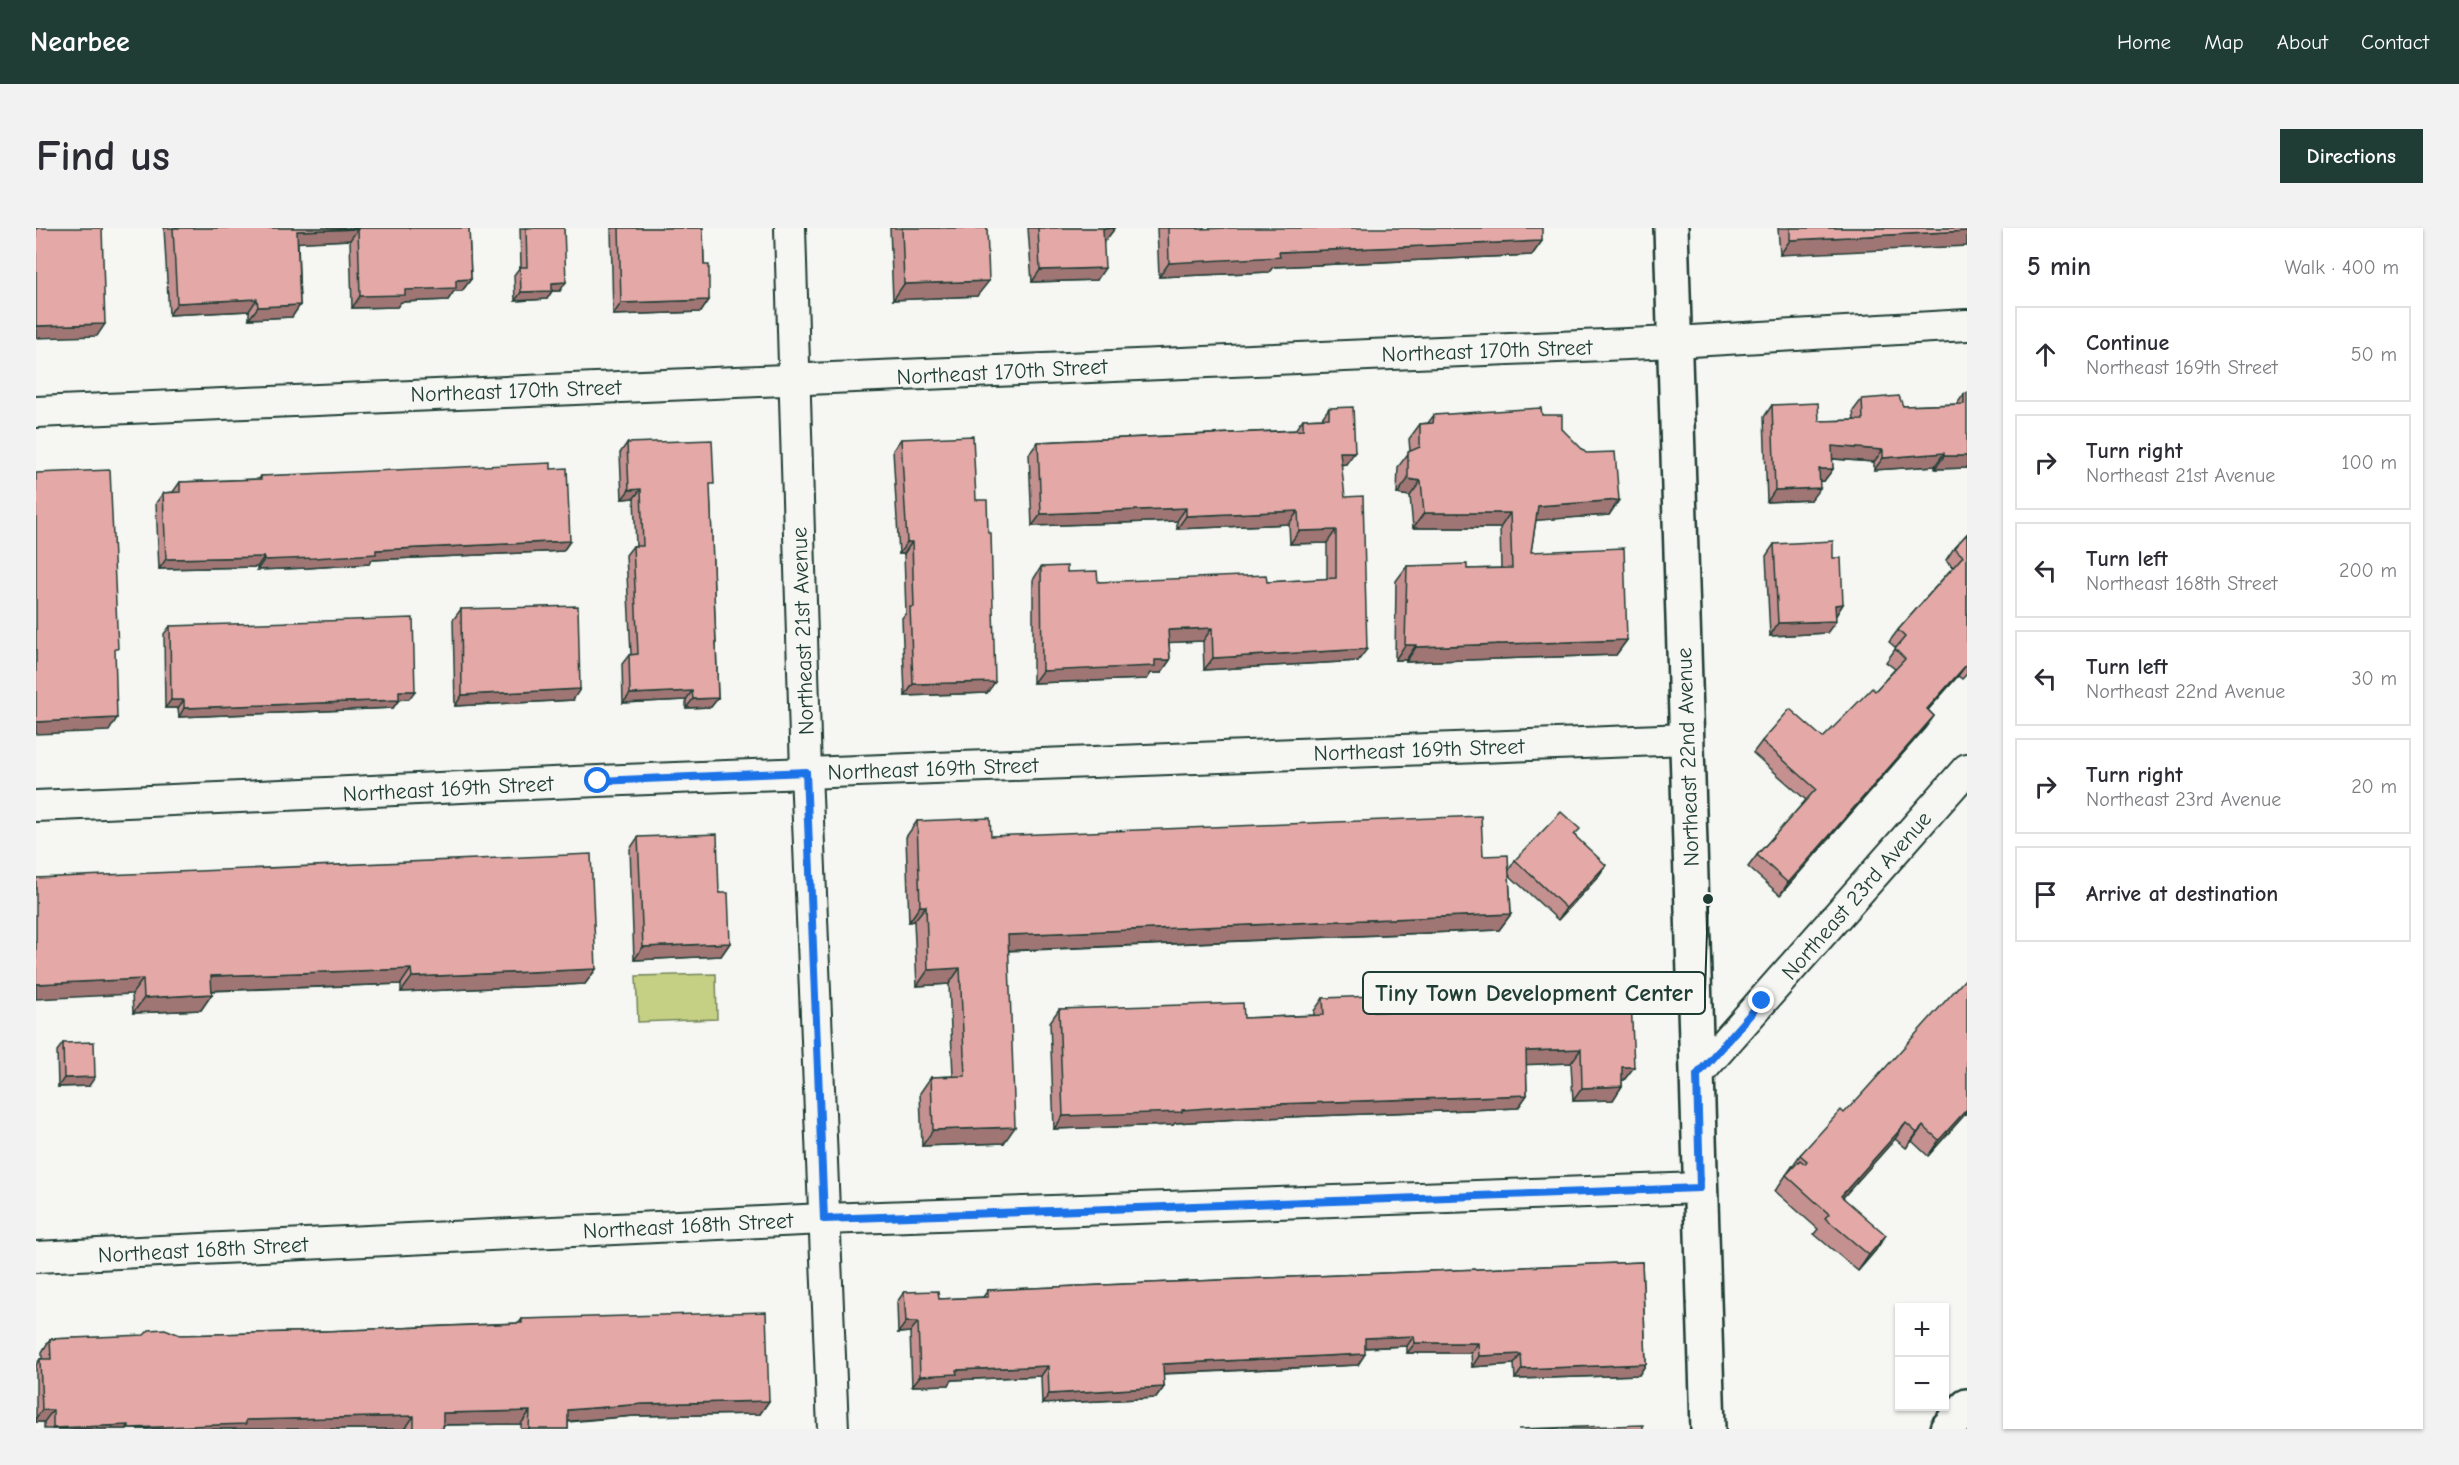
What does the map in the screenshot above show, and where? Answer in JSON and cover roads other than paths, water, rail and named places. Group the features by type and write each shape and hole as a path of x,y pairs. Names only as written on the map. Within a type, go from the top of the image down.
{"street":[{"name":"Northeast 21st Avenue","path":"790,228 806,772 833,1429"},
{"name":"Northeast 22nd Avenue","path":"1671,228 1708,1429"},
{"name":"Northeast 170th Street","path":"36,412 1674,342 1967,325"},
{"name":"Northeast 169th Street","path":"36,806 806,772 1687,739"},
{"name":"Northeast 23rd Avenue","path":"1697,1075 1967,769"},
{"name":"Northeast 168th Street","path":"36,1257 824,1219 1700,1188"},
{"path":"1947,1429 1967,1406"}],"place":[{"name":"Tiny Town Development Center","path":"1708,899"}]}
